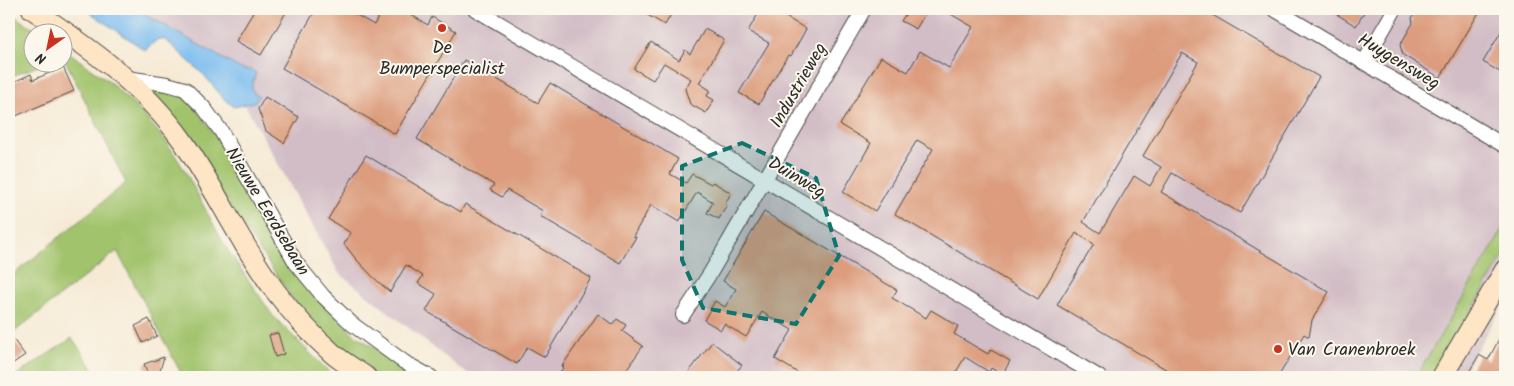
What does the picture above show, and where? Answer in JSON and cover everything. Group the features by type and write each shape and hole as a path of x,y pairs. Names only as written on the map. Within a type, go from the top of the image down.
{"main road":[{"name":"Nieuwe Eerdsebaan","path":"32,9 86,46 127,78 162,114 202,170 236,230 276,292 302,323 333,353 366,377"},
{"path":"1442,377 1505,270"}],"street":[{"name":"Duinweg","path":"475,9 1099,377"},
{"name":"Industrieweg","path":"683,315 711,272 864,9"},
{"name":"Huygensweg","path":"1274,9 1505,146"},
{"path":"1364,62 1395,9"},
{"name":"Nieuwe Eerdsebaan","path":"127,78 167,84 185,89 204,108 220,132 296,263 323,296 352,324 404,362 430,377"}],"highlighted area":[{"path":"742,143 816,178 839,256 796,324 703,308 682,260 682,166"}],"shaded area":[{"path":"129,9 1505,9 1505,301 1461,377 474,377 462,370 339,273 239,94"}],"green space":[{"path":"9,13 23,22 22,72 9,77"},
{"path":"72,55 111,83 142,113 166,141 185,171 225,246 273,316 334,377 183,377 117,251 9,336 9,278 126,183 71,72"},
{"path":"147,86 176,89 190,100 221,143 287,260 315,297 354,334 418,377 378,377 328,339 299,308"},
{"path":"1505,226 1505,253 1433,377 1416,377"},
{"path":"72,338 99,377 14,377"}],"water":[{"path":"85,9 136,9 241,69 252,70 256,73 252,85 253,92 259,96 254,102 234,107 224,99 205,76 166,40 158,39 145,50"}],"building":[{"path":"255,9 288,9 261,55 236,41"},
{"path":"316,9 346,9 374,25 383,9 401,9 428,25 432,17 456,31 395,134 282,68"},
{"path":"637,9 674,9 665,25"},
{"path":"761,9 772,9 806,29 791,56 788,55 759,104 739,93 769,43 748,31"},
{"path":"909,9 928,9 916,29 901,21"},
{"path":"942,9 1202,9 1319,77 1240,213 1172,173 1161,192 1329,292 1312,320 1309,337 1304,334 1278,377 1179,377 1057,305 1094,244 1076,233 1038,299 895,214 933,149 917,140 875,211 843,192 871,143 840,125 881,57 908,72 920,51 949,68 973,27","holes":["1182,53 1198,62 1143,156 1161,167 1150,186 1134,176 1100,233 1083,222"]},
{"path":"1328,9 1366,9 1356,26"},
{"path":"1417,9 1481,9 1440,78 1403,55 1400,45 1413,23 1412,18"},
{"path":"1505,25 1505,75 1483,62"},
{"path":"705,29 724,40 699,83 710,90 707,96 714,100 706,113 690,104 685,89 691,79 664,63 653,80 634,69 651,42 679,60 685,50 690,54"},
{"path":"464,60 538,103 550,83 678,159 670,174 686,183 692,174 711,184 713,182 731,193 719,219 707,213 713,202 697,192 679,222 651,205 633,236 636,237 620,263 540,216 543,211 507,190 502,197 490,190 494,185 417,139"},
{"path":"51,72 65,72 74,91 9,119 9,84 31,74 33,80"},
{"path":"265,97 299,117 284,143 266,131 258,109"},
{"path":"366,155 461,212 465,204 591,278 545,357 527,347 517,364 426,311 436,294 418,283 423,276 406,265 390,292 356,259 344,244 351,233 328,219"},
{"path":"764,212 897,290 892,298 926,318 931,310 958,326 954,334 988,354 991,350 1010,361 1002,375 991,368 989,372 965,357 953,377 805,377 775,359 792,330 762,312 746,337 724,324 721,330 704,320 715,301 725,307 736,289 723,281"},
{"path":"598,314 613,325 617,319 626,325 622,331 643,346 621,377 556,377 564,367 562,366"},
{"path":"149,319 157,336 143,343 135,326"},
{"path":"1505,328 1505,377 1466,377 1479,355 1488,360"},
{"path":"278,333 284,354 275,357 269,335"},
{"path":"9,334 25,355 9,366"},
{"path":"712,342 742,365 732,377 685,377"},
{"path":"164,357 158,377 149,377 144,364"}],"place":[{"name":"De Bumperspecialist","path":"442,28"},
{"name":"Van Cranenbroek","path":"1278,349"}]}
